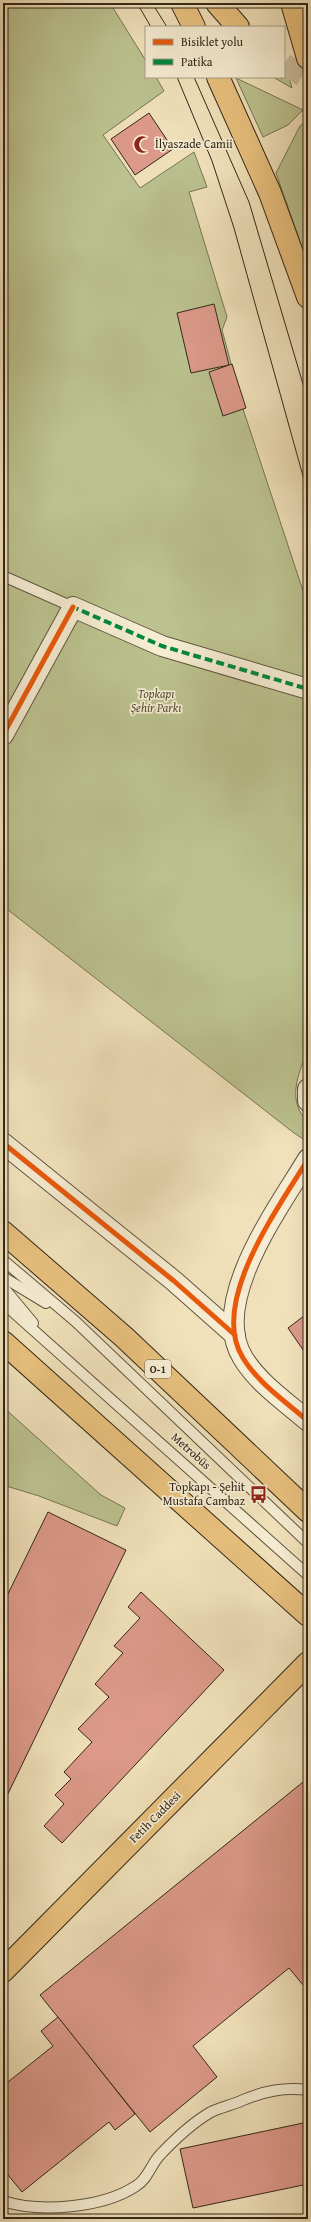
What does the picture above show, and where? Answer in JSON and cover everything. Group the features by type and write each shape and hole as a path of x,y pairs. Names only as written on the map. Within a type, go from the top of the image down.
{"main road":[{"path":"182,3 194,26"},
{"path":"217,3 237,26"},
{"path":"234,3 246,26"},
{"path":"292,3 308,58"},
{"path":"218,78 270,193 308,297"},
{"name":"O-1","path":"3,1232 124,1337 308,1511"},
{"path":"3,1342 306,1613"},
{"name":"Fetih Caddesi","path":"3,1971 308,1663"}],"street":[{"path":"3,735 73,606 162,646 308,690"},
{"path":"308,1089 308,1101"},
{"path":"3,1143 174,1282 235,1335"},
{"path":"308,1159 258,1243 245,1270 237,1293 233,1319 235,1335 242,1357 258,1377 308,1421"}],"lane":[{"path":"3,576 73,606"},
{"name":"Metrobüs","path":"3,1260 75,1321 308,1543"},
{"name":"Metrobüs","path":"3,1277 75,1321"},
{"name":"Metrobüs","path":"3,1287 55,1349"},
{"name":"Metrobüs","path":"3,1303 308,1574"},
{"path":"3,2201 46,2207 72,2206 116,2195 137,2186 149,2172 156,2158 179,2134 212,2112 258,2094 275,2090 308,2090"}],"green space":[{"name":"Topkapı Şehir Parkı","path":"3,3 110,3 145,59 145,78 157,78 164,91 103,135 140,188 194,152 207,187 189,192 227,317 222,330 244,412 308,606 308,1051 300,1069 296,1088 296,1097 298,1106 308,1122 308,1142 294,1133 3,906"},
{"path":"285,64 292,88 275,78 285,78"},
{"path":"236,78 303,110 288,125 263,137"},
{"path":"305,122 308,133 308,264 276,173 300,126"},
{"path":"3,1407 101,1495 125,1508 117,1526 39,1496 3,1485"}],"building":[{"name":"İlyaszade Camii","path":"149,113 173,149 135,175 111,139"},
{"path":"214,304 229,365 191,373 177,313"},
{"path":"232,364 246,408 223,416 209,372"},
{"path":"308,1313 308,1357 288,1328"},
{"path":"48,1512 126,1550 3,1804 3,1604"},
{"path":"141,1592 224,1670 62,1843 44,1826 64,1804 55,1795 71,1779 64,1772 92,1742 78,1729 109,1697 95,1684 123,1653 114,1646 140,1618 128,1607"},
{"path":"308,1778 308,1991 289,1968 193,2046 217,2077 150,2132 40,1995"},
{"path":"58,2017 135,2114 115,2130 109,2122 22,2192 3,2169 3,2086 53,2046 41,2031"},
{"path":"308,2122 308,2184 193,2208 180,2149"}],"tunnel":[{"path":"285,65 308,79"}],"tram line":[{"path":"137,3 150,26"},
{"path":"152,3 166,26"},
{"path":"177,78 212,161 234,228 308,494"},
{"path":"194,78 249,202 308,401"}],"marked path":[{"path":"72,609 73,607 162,646 308,689"}],"cycle path":[{"path":"3,735 73,607"},
{"path":"3,1143 174,1281 235,1335"},
{"path":"308,1159 281,1202 252,1255 241,1283 234,1310 235,1335 243,1358 264,1384 308,1421"}],"place":[{"name":"İlyaszade Camii","path":"142,144"},
{"name":"Topkapı - Şehit Mustafa Cambaz","path":"258,1494"}]}
